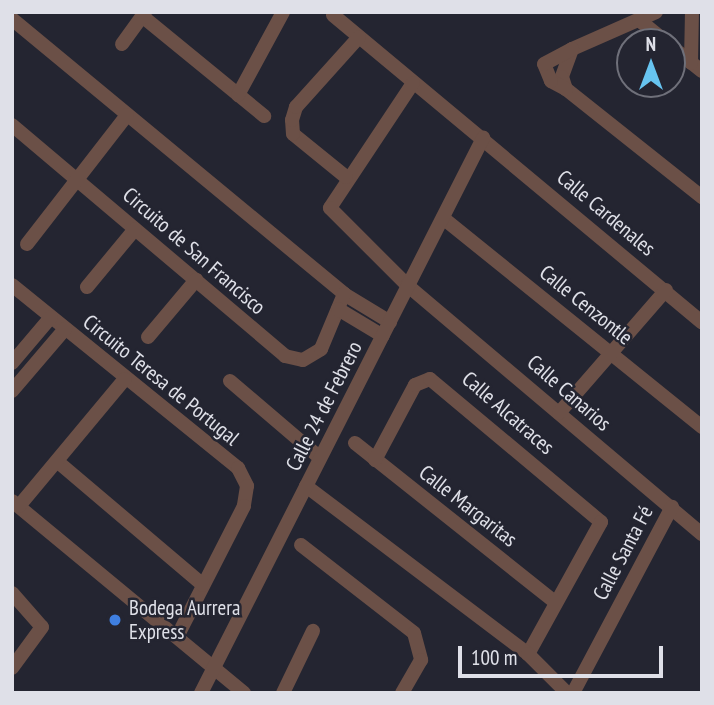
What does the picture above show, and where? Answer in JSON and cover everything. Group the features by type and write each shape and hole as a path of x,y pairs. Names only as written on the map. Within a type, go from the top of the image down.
{"street":[{"path":"238,95 283,12"},
{"path":"656,12 572,49 562,67 566,89 702,197"},
{"path":"692,12 697,67"},
{"path":"122,44 143,14 264,116"},
{"name":"Calle Cardenales","path":"333,15 702,322"},
{"path":"12,19 344,295 390,322"},
{"path":"639,20 649,28"},
{"path":"359,37 296,107 292,120 293,134 346,177 413,83"},
{"path":"27,244 76,177 127,115"},
{"name":"Circuito de San Francisco","path":"12,125 285,356 303,360 321,349 344,295"},
{"name":"Calle 24 de Febrero","path":"201,693 483,138"},
{"name":"Calle Canarios","path":"346,177 330,208 407,285 702,534"},
{"name":"Calle Cenzontle","path":"443,218 608,349 702,428"},
{"path":"87,287 135,229"},
{"path":"148,337 196,279"},
{"name":"Circuito Teresa de Portugal","path":"12,285 238,468 247,486 244,506 177,637"},
{"path":"559,413 608,349 666,290"},
{"path":"338,309 383,336"},
{"path":"12,363 51,317"},
{"path":"12,391 65,329"},
{"path":"125,379 58,462 16,504 244,693"},
{"name":"Calle Alcatraces","path":"375,460 415,385 430,379 601,522 555,602"},
{"path":"230,382 320,457"},
{"name":"Calle Margaritas","path":"355,443 555,602"},
{"path":"58,462 203,586"},
{"path":"306,486 528,654 567,693"},
{"name":"Calle Santa Fé","path":"573,693 671,507"},
{"path":"301,545 414,633 421,660 402,693"},
{"path":"12,593 43,627 12,668"},
{"path":"528,654 555,602"},
{"path":"283,693 313,631"}],"place":[{"name":"Bodega Aurrera Express","path":"115,620"}]}
